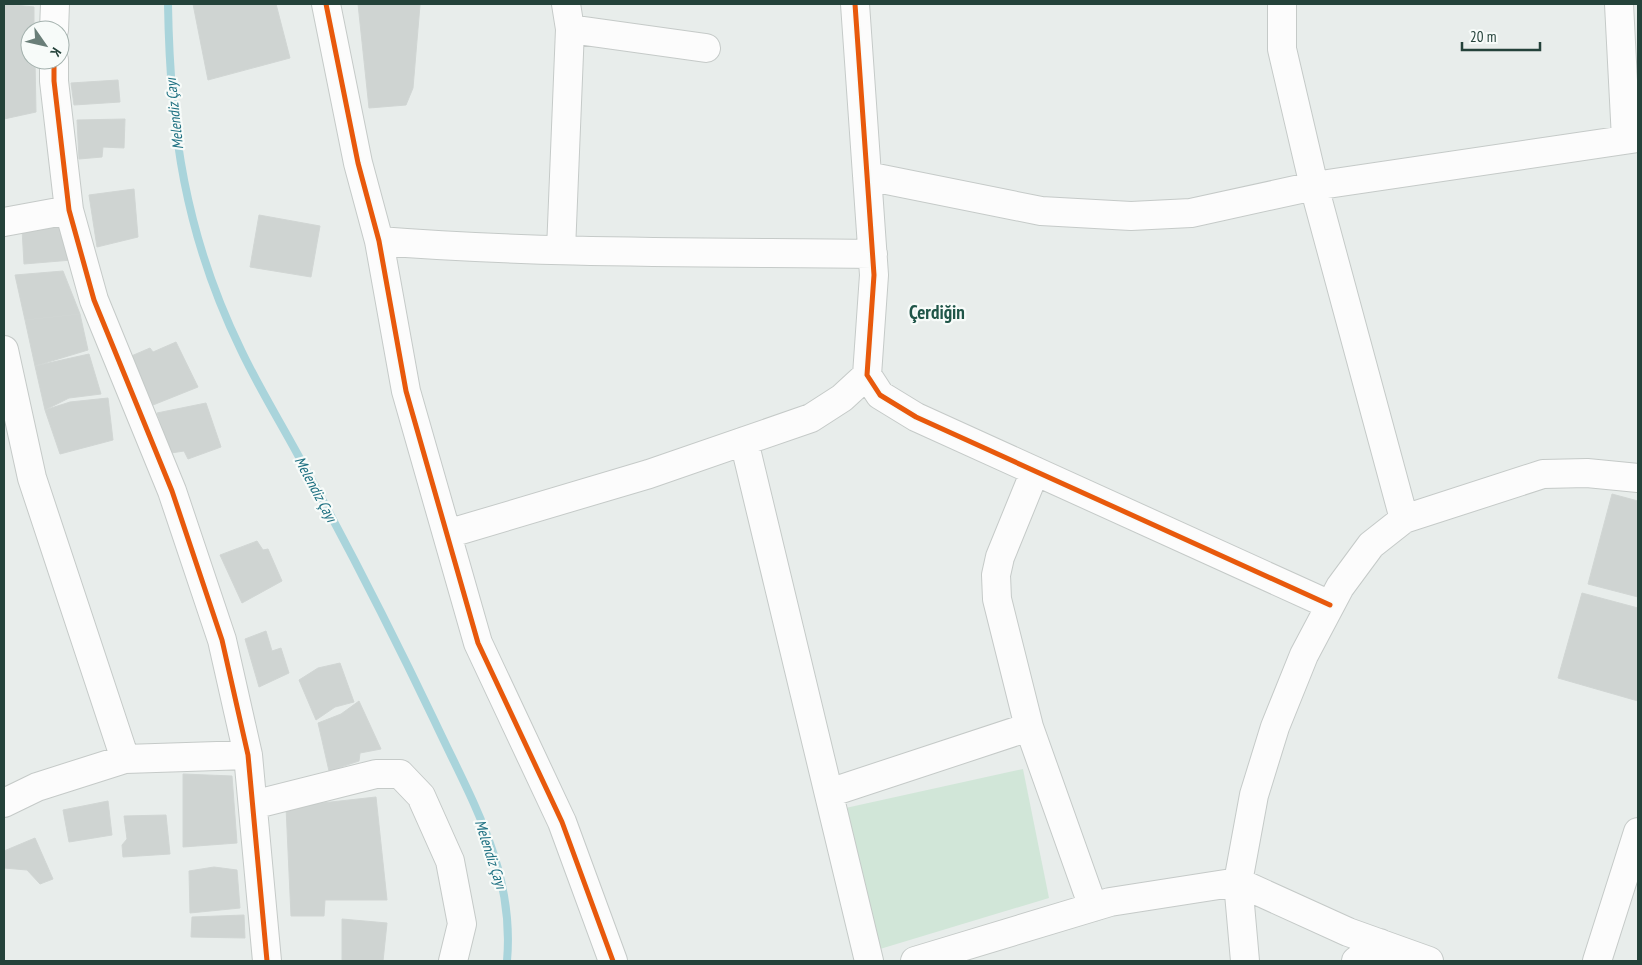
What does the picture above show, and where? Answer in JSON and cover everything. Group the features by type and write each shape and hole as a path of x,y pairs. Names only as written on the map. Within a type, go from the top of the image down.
{"street":[{"path":"54,20 55,4"},
{"path":"326,4 358,163 379,241 406,391 478,643 562,822 613,961"},
{"path":"855,4 874,276 867,375 880,395 916,417 1330,605"},
{"path":"1282,4 1282,49 1314,186 1404,519"},
{"path":"867,176 1041,211 1131,216 1191,213 1314,186 1632,138 1619,4"},
{"path":"561,250 568,16 706,48"},
{"path":"54,70 69,210 94,300 172,491 222,640 248,755 267,961"},
{"path":"4,222 69,210"},
{"path":"379,241 444,246 561,250 873,254"},
{"path":"4,350 32,478 125,759"},
{"path":"447,534 649,474 811,418 842,398 867,375"},
{"path":"744,441 870,961"},
{"path":"1035,471 1000,557 996,574 997,599 1029,727 1093,907"},
{"path":"1245,961 1238,882 1254,795 1275,727 1304,655 1340,587 1371,545 1404,519 1543,474 1587,473 1638,478"},
{"path":"829,793 1029,727"},
{"path":"4,803 37,787 125,759 248,755"},
{"path":"253,805 376,774 400,774 421,796 450,861 462,924 453,961"},
{"path":"1598,961 1638,832"},
{"path":"915,961 953,956 1110,902 1238,882 1348,932 1429,961"},
{"path":"1356,961 1380,943"}],"green space":[{"path":"1023,769 1049,898 880,949 841,809"}],"building":[{"path":"4,4 34,7 34,20 20,20 20,70 35,70 36,112 4,119"},
{"path":"193,4 276,4 290,58 208,80"},
{"path":"358,4 420,5 413,88 406,105 369,108"},
{"path":"118,80 120,102 74,105 71,83"},
{"path":"125,119 124,148 103,147 102,157 79,159 77,120"},
{"path":"134,189 138,237 97,247 89,195"},
{"path":"259,215 320,226 311,277 250,267"},
{"path":"59,222 60,234 66,234 72,260 24,264 22,229"},
{"path":"63,271 80,314 25,320 15,275"},
{"path":"80,314 88,350 35,366 25,320"},
{"path":"176,342 198,387 153,405 129,357 150,348 153,352"},
{"path":"89,354 101,394 69,398 45,410 35,366"},
{"path":"108,398 113,440 60,454 45,410 70,402"},
{"path":"206,403 221,447 188,459 184,451 171,453 157,413"},
{"path":"1612,494 1638,501 1638,597 1588,584"},
{"path":"257,541 263,550 268,549 282,581 242,603 220,555"},
{"path":"1582,593 1638,608 1638,701 1558,678"},
{"path":"266,631 272,651 281,648 289,673 259,687 245,639"},
{"path":"340,663 354,702 335,707 316,720 299,680 318,668"},
{"path":"359,701 381,749 360,753 359,761 329,771 318,723 341,714"},
{"path":"183,774 232,776 237,843 183,847"},
{"path":"376,797 387,900 325,900 324,916 291,916 286,807"},
{"path":"108,801 112,835 69,842 63,810"},
{"path":"166,815 170,854 123,857 122,845 127,839 124,816"},
{"path":"35,838 53,879 40,884 27,870 4,868 4,851"},
{"path":"214,867 237,870 240,908 190,913 189,871"},
{"path":"244,915 245,938 191,937 192,917"},
{"path":"342,919 387,923 383,961 342,961"}],"waterway":[{"name":"Melendiz Çayı","path":"168,4 169,50 177,139 184,181 206,265 241,350 368,587 419,688 476,809 488,837 504,897 508,928 507,961"}],"cycle path":[{"path":"326,4 358,163 379,241 406,391 478,643 562,822 613,961"},
{"path":"855,4 874,275 867,375 880,395 916,417 1330,605"},
{"path":"54,70 69,210 94,300 172,491 222,640 248,755 267,961"}],"district":[{"name":"Çerdiğin","path":"937,312"}]}
